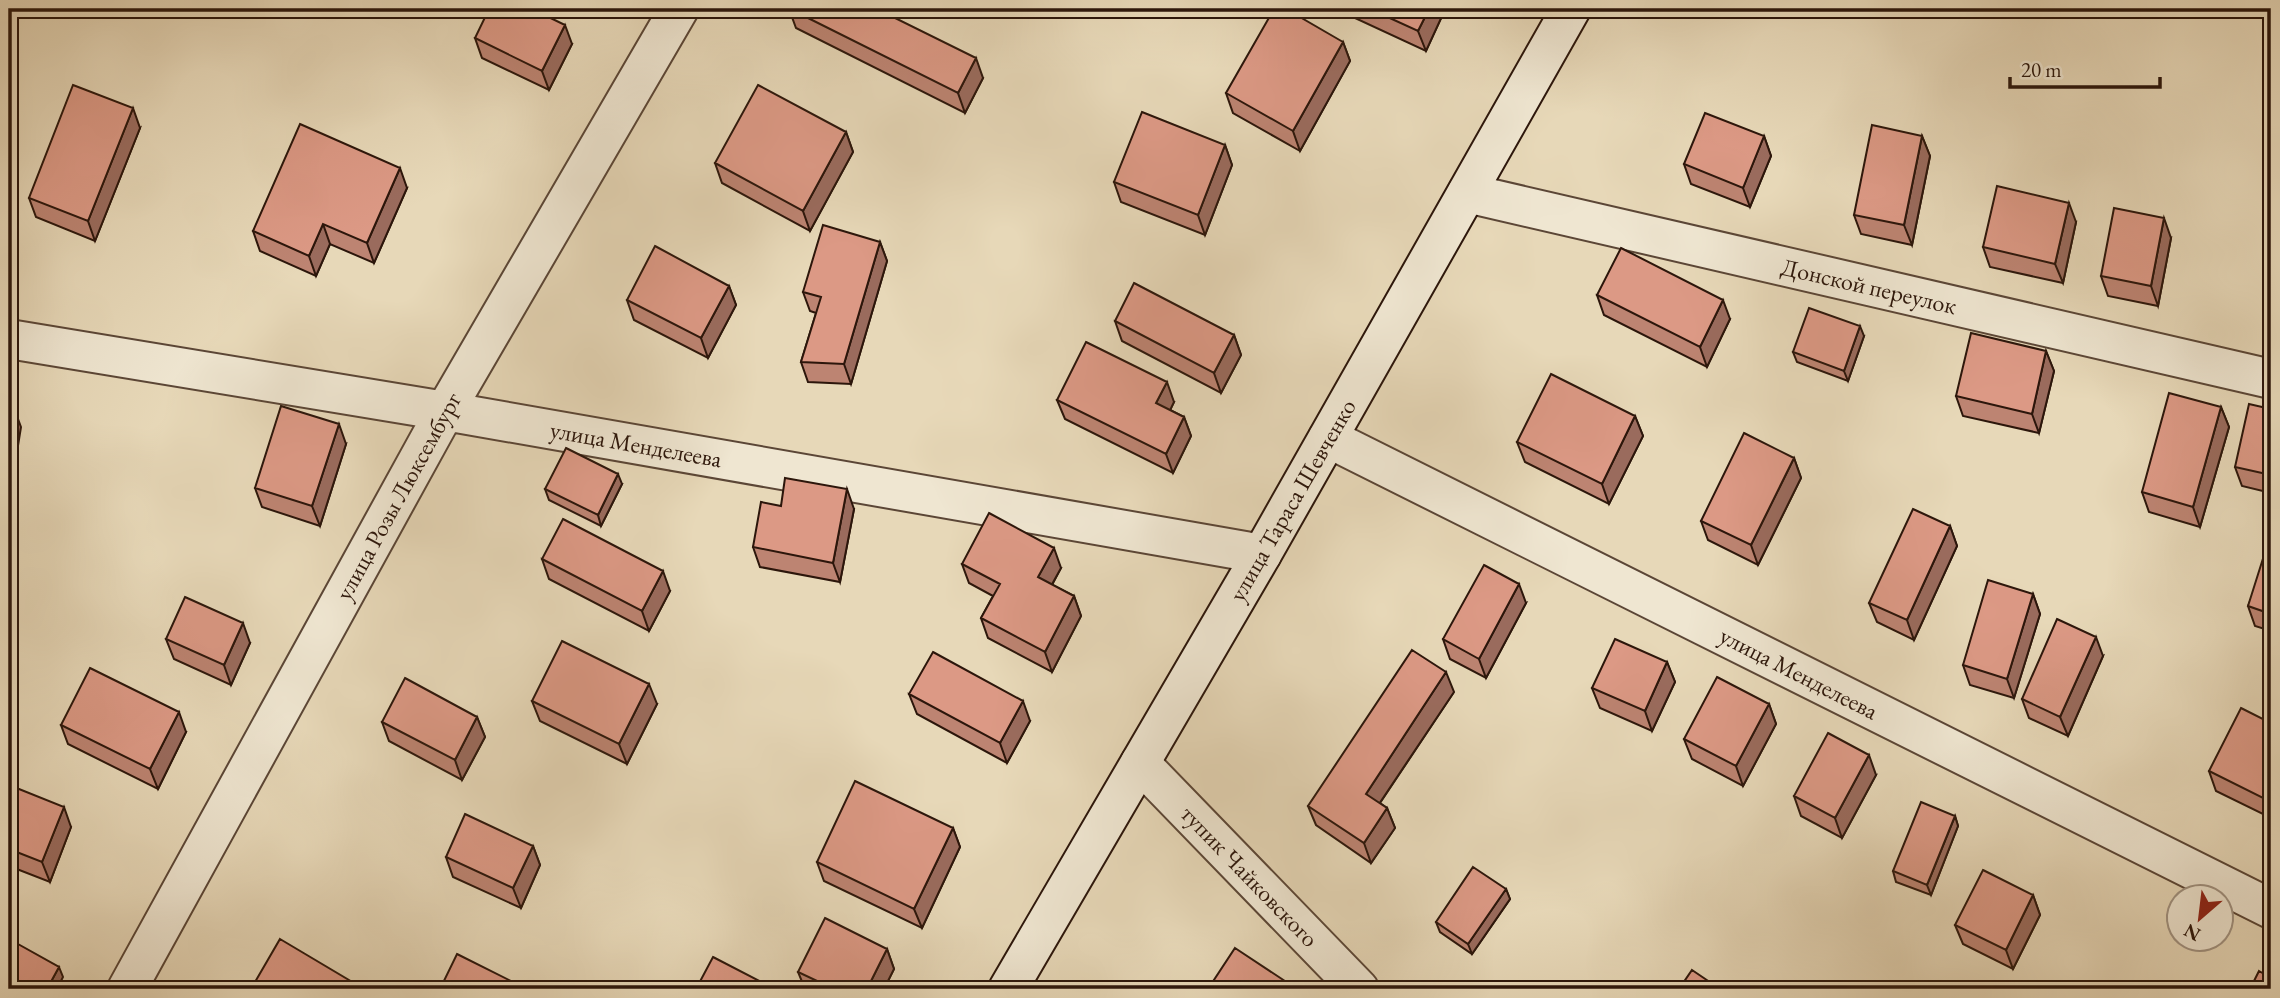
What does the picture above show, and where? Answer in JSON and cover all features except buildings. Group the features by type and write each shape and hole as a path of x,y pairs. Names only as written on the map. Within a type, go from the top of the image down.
{"street":[{"name":"улица Розы Люксембург","path":"127,989 445,411 679,9"},
{"name":"улица Тараса Шевченко","path":"1008,989 1262,554 1571,9"},
{"name":"Донской переулок","path":"1467,193 2271,379"},
{"name":"улица Менделеева","path":"9,339 445,411 1262,554"},
{"name":"улица Менделеева","path":"1328,438 2271,909"},
{"name":"тупик Чайковского","path":"1140,762 1359,989"}]}
